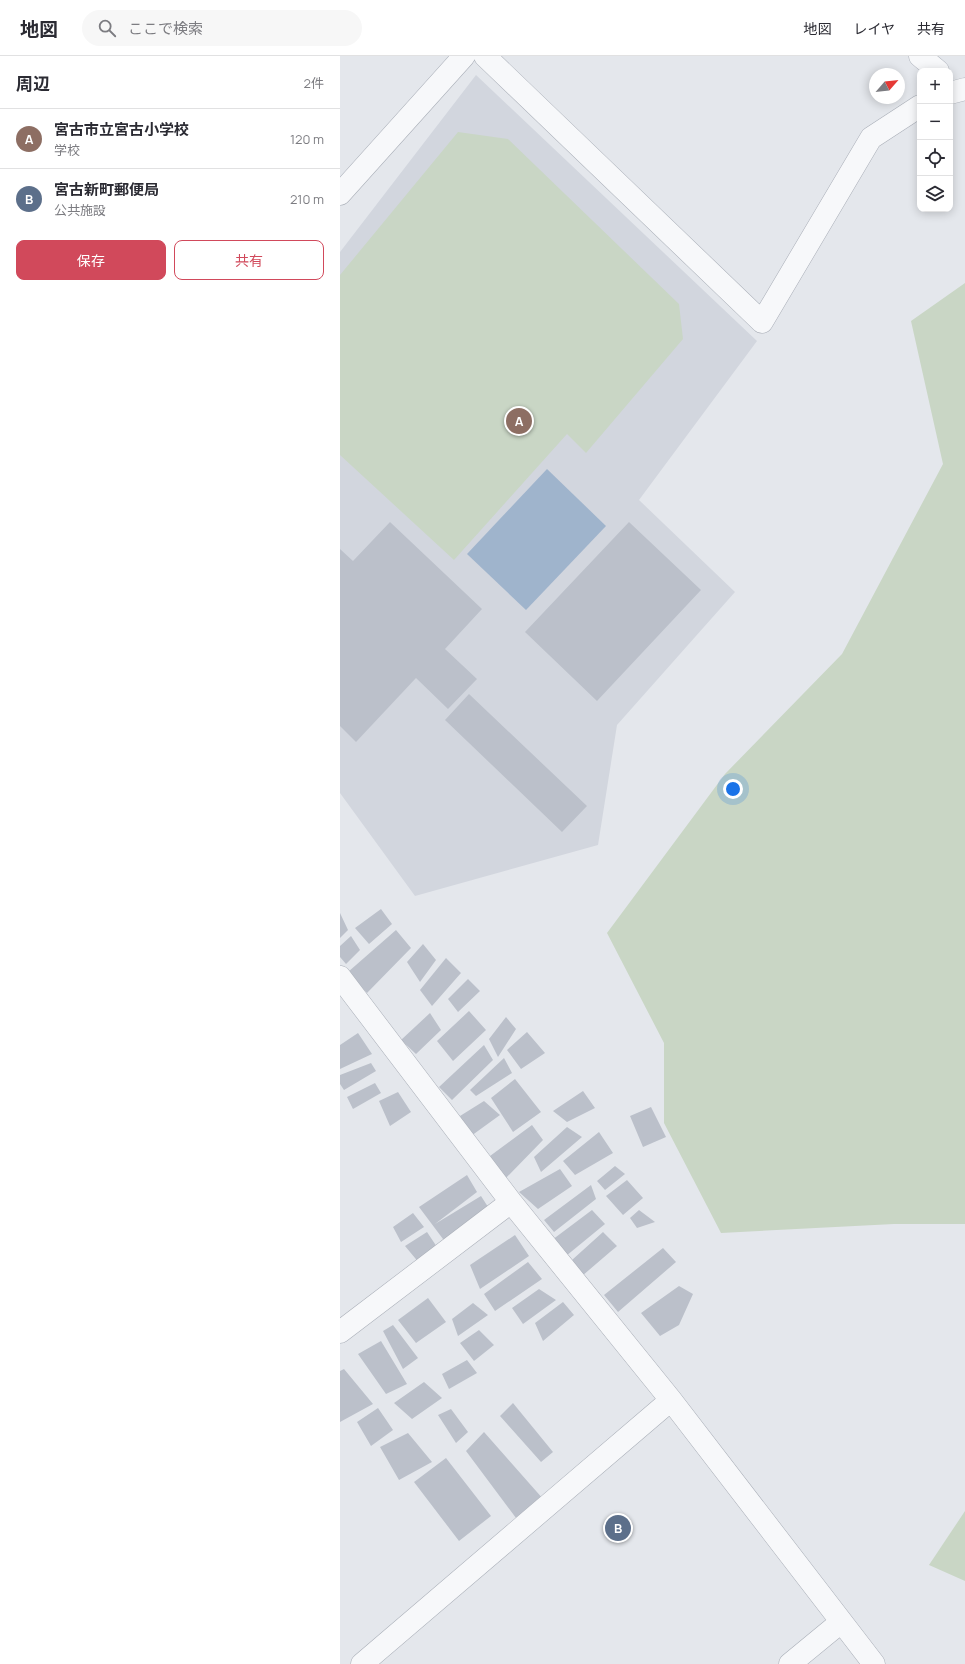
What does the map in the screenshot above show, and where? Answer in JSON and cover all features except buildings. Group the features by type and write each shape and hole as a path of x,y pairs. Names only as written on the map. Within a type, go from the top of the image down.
{"street":[{"path":"340,194 464,56"},
{"path":"485,56 762,322 871,138 917,108"},
{"path":"920,56 934,68"},
{"path":"341,980 511,1202 671,1400 874,1664"},
{"path":"340,1332 511,1202"},
{"path":"362,1664 671,1400"},
{"path":"790,1664 841,1622"}],"shaded area":[{"path":"476,75 757,341 639,500 735,592 617,725 598,845 415,896 340,793 340,252"}],"green space":[{"path":"458,132 508,139 679,304 683,339 586,453 567,434 454,560 340,455 340,275"},
{"path":"965,283 965,1224 894,1224 721,1233 664,1123 664,1043 607,933 725,774 842,654 943,464 911,321"},
{"path":"965,1511 965,1581 929,1565"}],"water":[{"path":"547,469 606,526 526,610 467,554"}],"place":[{"name":"宮古市立宮古小学校","path":"519,421"},
{"name":"宮古新町郵便局","path":"618,1528"}]}
